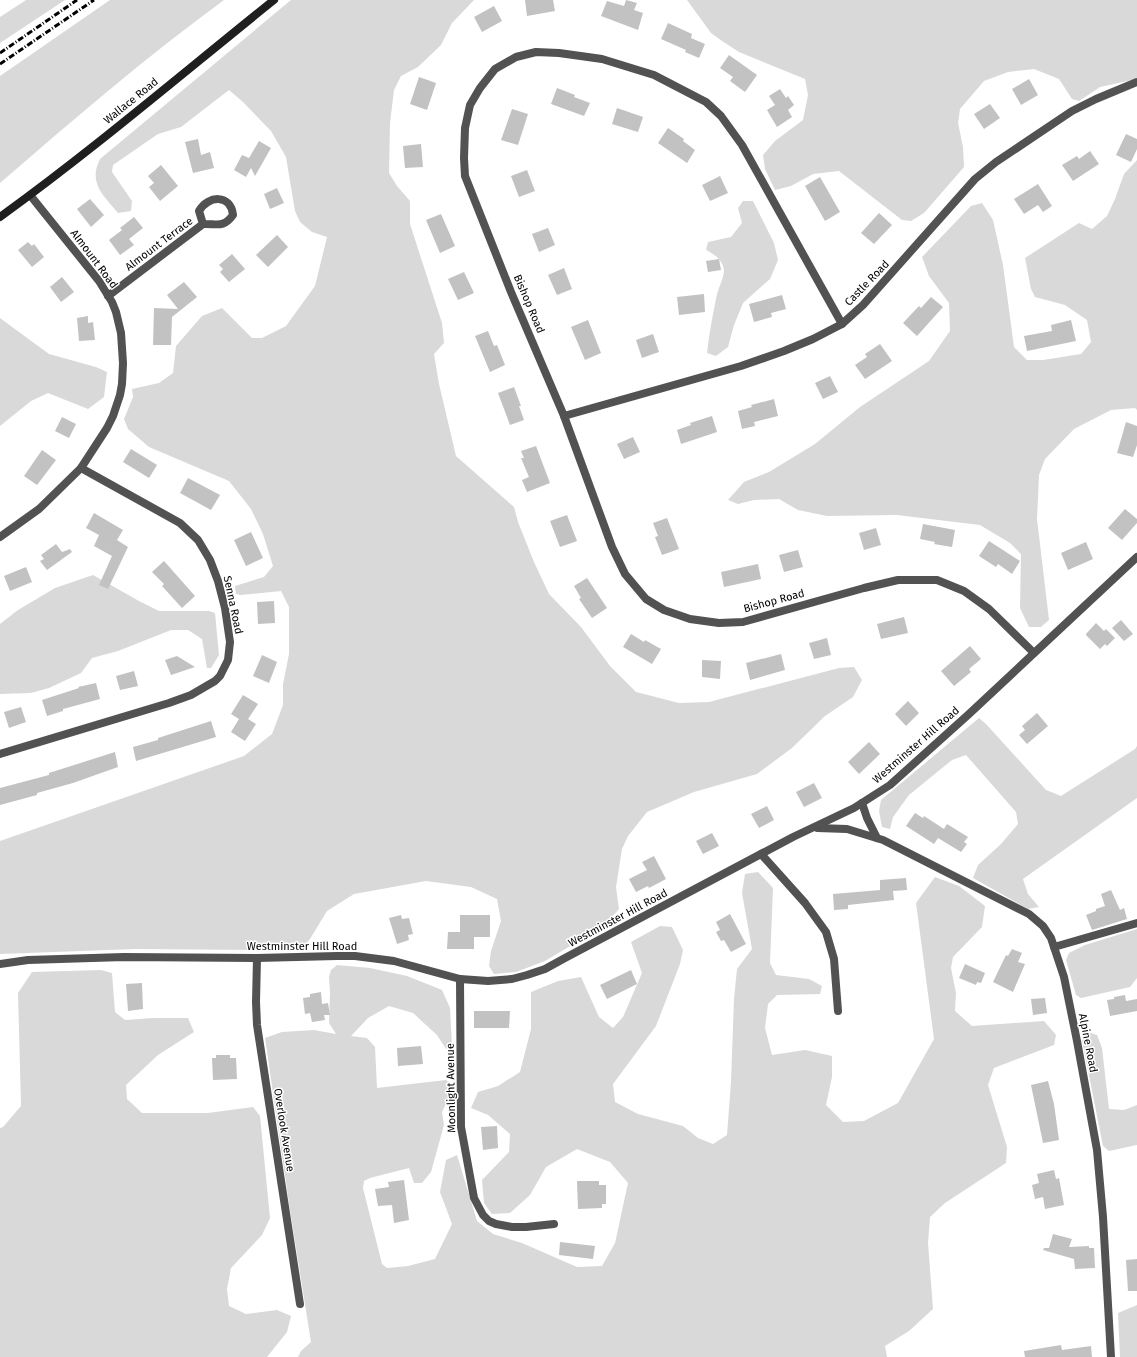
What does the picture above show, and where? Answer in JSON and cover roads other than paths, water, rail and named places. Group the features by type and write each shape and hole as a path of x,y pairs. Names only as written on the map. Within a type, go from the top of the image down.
{"street":[{"name":"Wallace Road","path":"0,216 30,195 274,0"},
{"name":"Bishop Road","path":"842,324 742,146 721,116 706,102 654,75 602,58 558,53 536,52 516,57 495,69 480,88 470,105 465,128 465,176 511,292 564,416 612,547 625,574 646,599 664,610 690,619 720,623 743,622 898,580 937,580 964,591 989,608 1034,653"},
{"name":"Castle Road","path":"564,416 741,366 813,339 842,324 863,305 975,179 996,162 1072,111 1137,82"},
{"name":"Almount Road","path":"0,537 39,509 81,468 113,416 122,384 123,363 116,312 99,281 30,195"},
{"name":"Almount Terrace","path":"108,296 203,224"},
{"name":"Senna Road","path":"0,754 169,703 191,694 217,679 225,669 228,660 230,642 222,594 210,560 198,540 171,517 81,468"},
{"name":"Westminster Hill Road","path":"0,964 28,960 124,957 257,958 337,956 394,961 460,979 478,981 512,979 545,968 761,854 862,803 890,785 1137,557"},
{"path":"862,803 867,818 877,838"},
{"name":"Alpine Road","path":"813,828 826,827 847,829 877,838 1029,914 1044,926 1049,934 1064,977 1097,1150 1103,1217 1111,1357"},
{"path":"761,854 805,903 826,932 834,959 838,1010"},
{"path":"1054,947 1137,923"},
{"name":"Overlook Avenue","path":"257,958 257,1026 300,1304"},
{"name":"Moonlight Avenue","path":"460,979 461,1127 474,1198 483,1215 489,1222 512,1227 554,1224"}],"railway":[{"path":"0,53 77,0"},
{"path":"0,64 94,0"}]}
